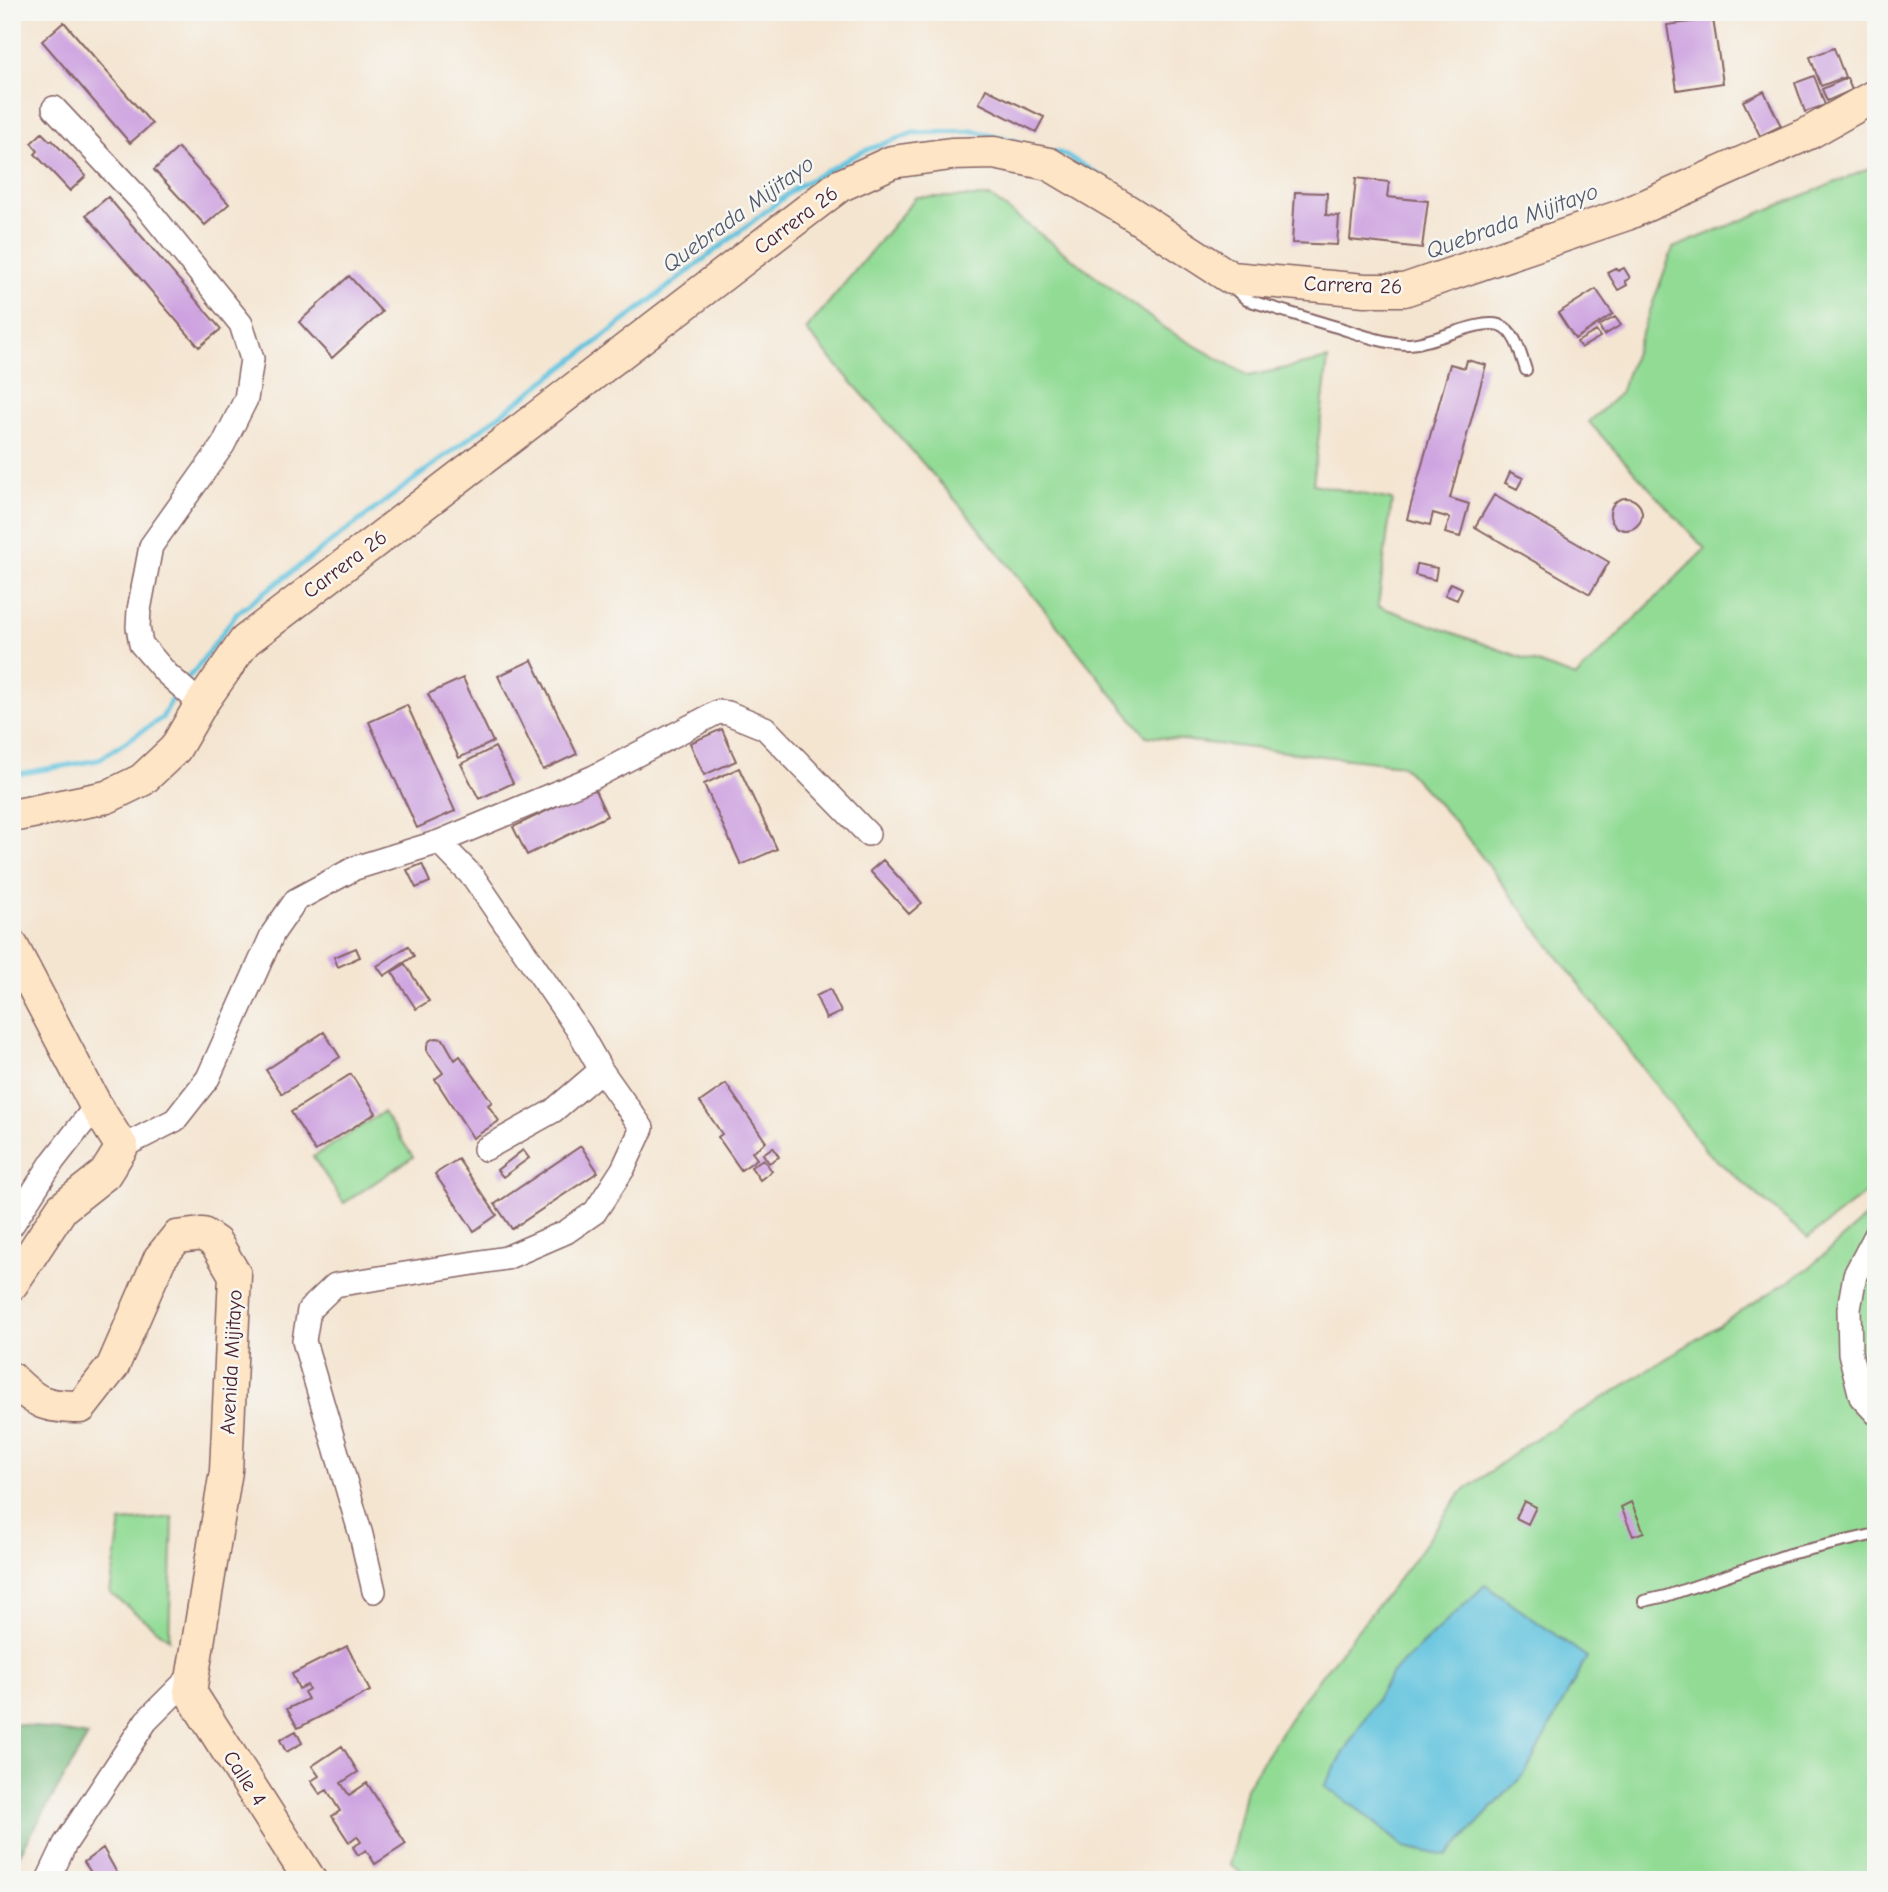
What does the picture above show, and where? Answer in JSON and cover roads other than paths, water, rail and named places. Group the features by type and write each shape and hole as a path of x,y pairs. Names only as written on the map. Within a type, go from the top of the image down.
{"street":[{"name":"Carrera 26","path":"12,816 107,797 142,780 175,749 201,704 245,641 839,186 892,162 951,154 995,153 1049,164 1231,278 1365,290 1405,290 1627,214 1809,133 1876,95"},
{"path":"54,108 143,203 241,324 252,359 246,399 223,445 151,546 138,627 141,644 166,673 201,704"},
{"path":"12,1284 62,1208 105,1174 122,1147 175,1120 208,1078 273,933 296,900 355,868 439,842 594,777 718,712 728,713 765,728 868,834"},
{"path":"374,1591 361,1535 304,1341 309,1310 335,1285 506,1258 566,1233 595,1212 623,1169 642,1128 474,878 439,842"},
{"path":"12,946 96,1106 122,1147"},
{"path":"485,1149 553,1111 601,1070"},
{"path":"12,1225 53,1161 96,1106"},
{"name":"Avenida Mijitayo","path":"12,1380 33,1399 60,1407 81,1407 113,1366 160,1258 177,1237 203,1234 216,1243 235,1275 226,1471 193,1674"},
{"path":"1876,1235 1855,1275 1849,1309 1850,1353 1861,1397 1876,1413"},
{"path":"48,1880 65,1844 146,1721 193,1674"},
{"name":"Calle 4","path":"193,1674 190,1692 310,1880"}],"lane":[{"path":"1231,278 1234,287 1247,300 1378,340 1409,344 1481,325 1500,325 1515,341 1526,370"},
{"path":"1644,1601 1789,1554 1876,1534"}],"water":[{"path":"1485,1585 1587,1657 1526,1772 1447,1856 1404,1847 1363,1813 1324,1786 1392,1673"}],"waterway":[{"name":"Quebrada Mijitayo","path":"184,682 237,613 797,187 861,152 913,133 975,131 1019,142"},
{"name":"Quebrada Mijitayo","path":"1055,152 1066,155 1108,181"},
{"name":"Quebrada Mijitayo","path":"12,775 98,760 162,718 177,689"}]}
